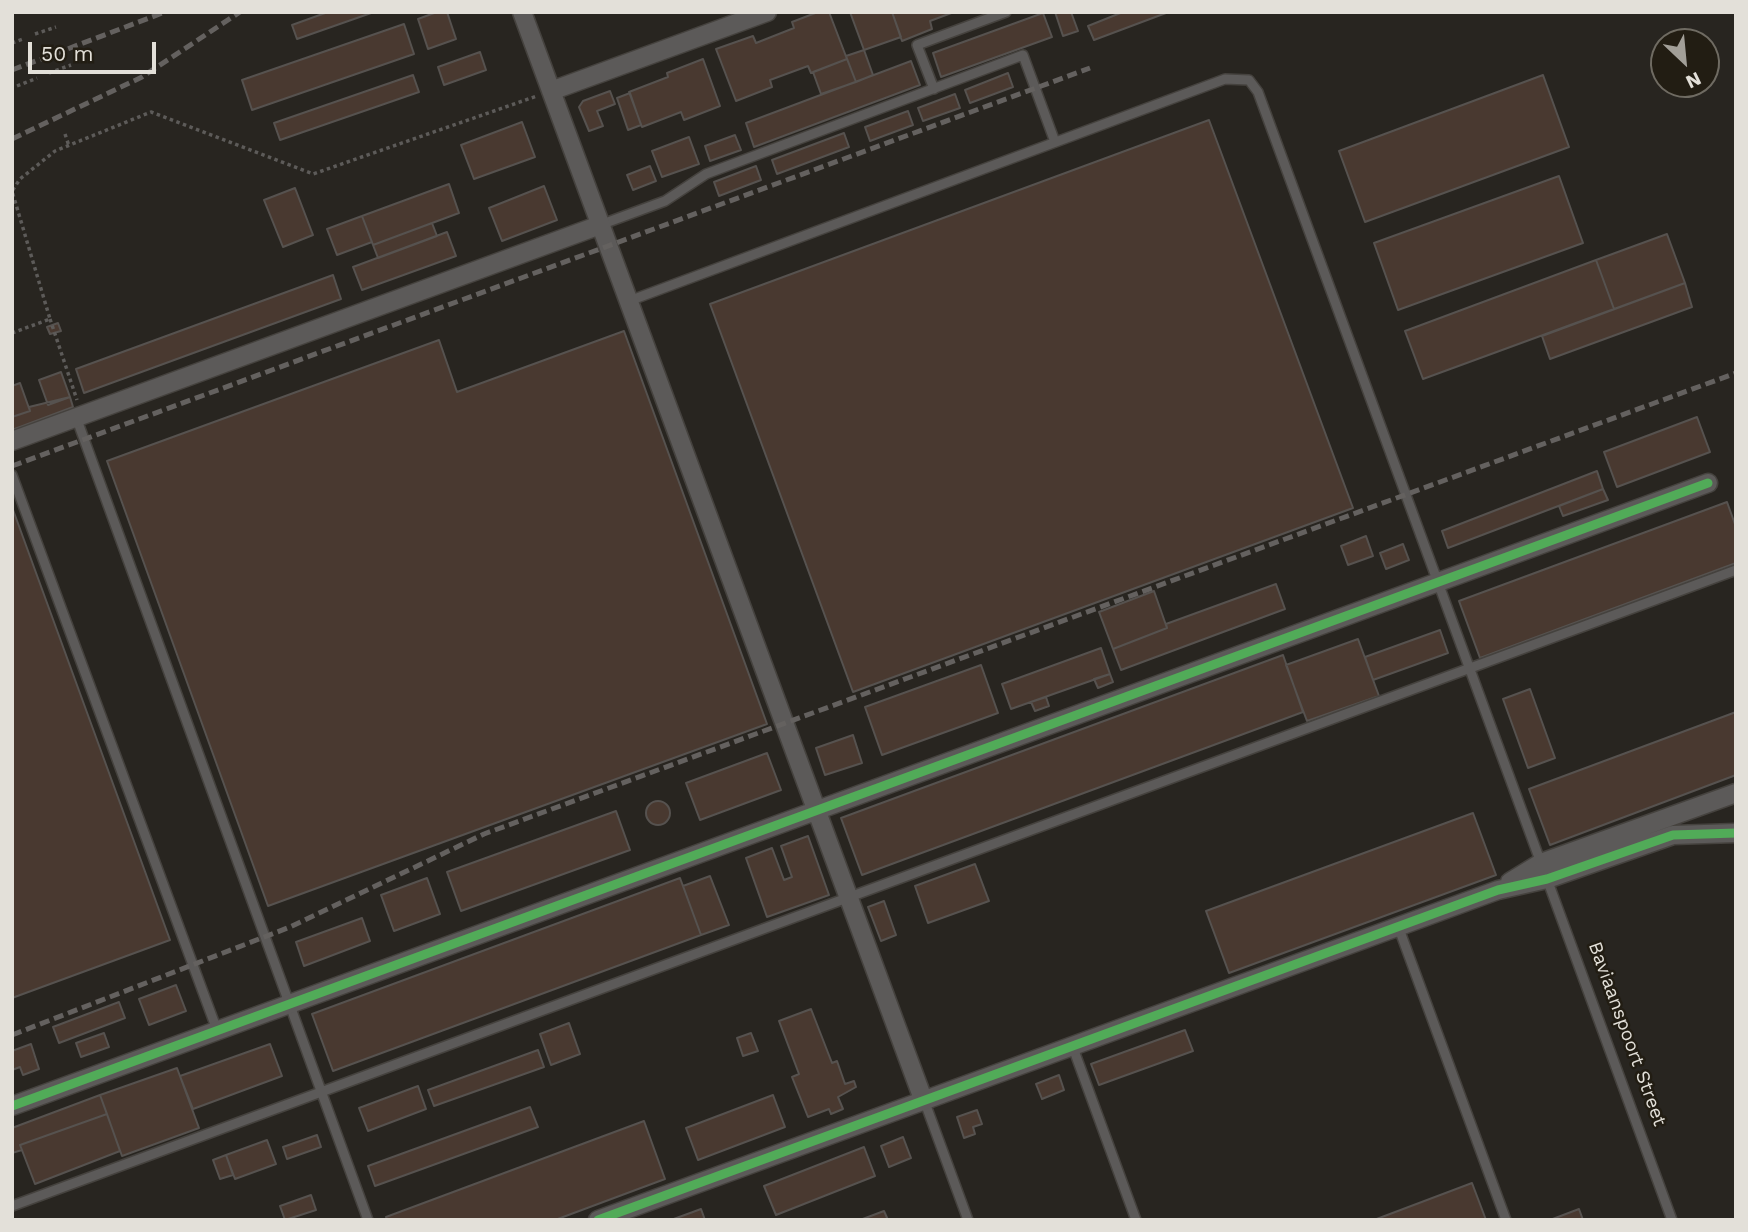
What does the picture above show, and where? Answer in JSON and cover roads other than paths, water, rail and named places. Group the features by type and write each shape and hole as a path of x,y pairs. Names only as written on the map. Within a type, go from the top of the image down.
{"street":[{"path":"522,12 850,895 923,1100"},
{"path":"551,91 766,12"},
{"path":"12,441 600,225"},
{"path":"12,1106 1708,483"},
{"path":"597,1220 1498,890 1736,793"},
{"path":"1544,871 1673,835 1736,833"}],"lane":[{"path":"934,89 917,45 1006,12"},
{"path":"600,225 665,201 706,174 1023,55 1055,142 629,300"},
{"name":"Baviaanspoort Street","path":"1055,142 1225,79 1242,77 1253,84 1672,1220"},
{"path":"79,416 368,1220"},
{"path":"12,475 217,1030"},
{"path":"12,1206 1736,570"},
{"path":"1398,926 1506,1220"},
{"path":"1072,1045 1136,1220"},
{"path":"923,1100 968,1220"}],"railway":[{"path":"12,70 165,12"},
{"path":"12,139 142,77 240,12"},
{"path":"12,466 1090,68"},
{"path":"12,1035 290,927 484,834 1736,373"}]}
